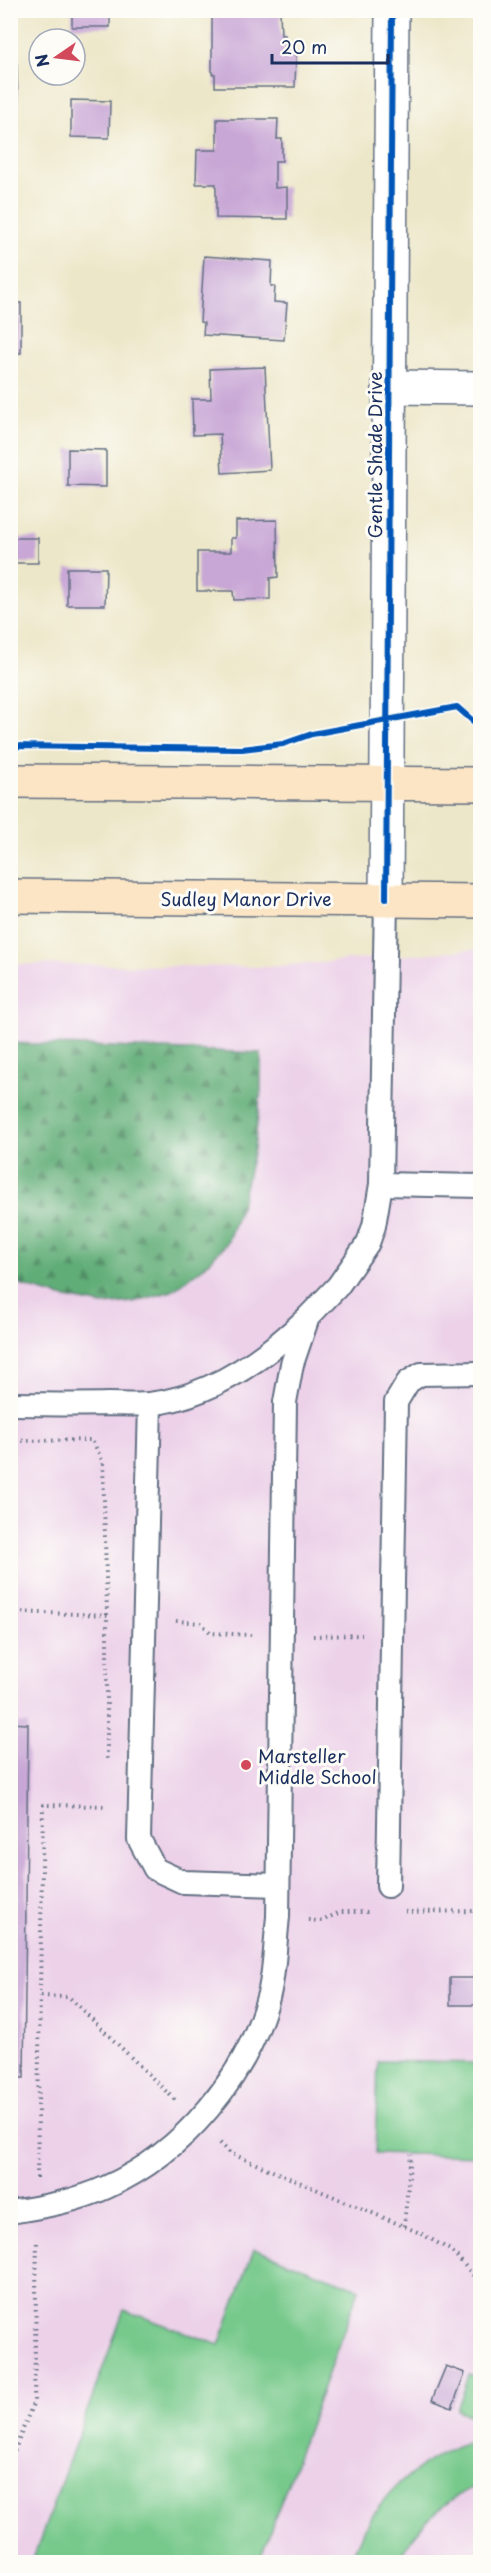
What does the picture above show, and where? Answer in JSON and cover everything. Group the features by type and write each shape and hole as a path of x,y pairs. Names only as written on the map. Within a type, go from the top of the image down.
{"main road":[{"path":"10,781 480,784"},
{"name":"Sudley Manor Drive","path":"10,896 480,900"}],"street":[{"name":"Gentle Shade Drive","path":"386,899 392,10"},
{"path":"389,387 480,388"}],"lane":[{"path":"10,1404 150,1404 183,1396 222,1382 276,1346 338,1286 368,1243 374,1226 381,1184 386,899"},
{"path":"381,1184 480,1186"},
{"path":"10,2212 54,2205 106,2188 154,2162 198,2122 228,2082 255,2034 269,1994 278,1917 285,1402 292,1364 308,1317"},
{"path":"387,1886 396,1402 408,1382 420,1374 480,1373"},
{"path":"10,1388 67,1405"},
{"path":"150,1404 139,1839 155,1869 183,1882 278,1886"}],"path":[{"path":"10,1441 93,1440 104,1462 107,1770"},
{"path":"10,1612 107,1615 201,1623 211,1633 282,1636 392,1635"},
{"path":"106,1794 109,1815"},
{"path":"10,2462 34,2401 43,1805 106,1806"},
{"path":"398,1912 480,1911"},
{"path":"278,1917 322,1921 340,1912 375,1912"},
{"path":"41,1996 69,1997 230,2153 404,2226 452,2251 474,2276 480,2288"},
{"path":"404,2226 411,2154"},
{"path":"474,2276 480,2276"}],"shaded area":[{"name":"Marsteller Middle School","path":"480,949 480,2562 11,2562 11,964 266,967"}],"green space":[{"path":"11,1043 261,1053 261,1091 254,1149 241,1205 227,1243 204,1267 172,1291 133,1302 103,1305 61,1297 23,1286 11,1279"},
{"path":"378,2061 480,2063 480,2156 375,2153"},
{"path":"254,2249 359,2289 259,2562 32,2562 124,2310 219,2345"},
{"path":"469,2375 480,2380 480,2420 457,2410"},
{"path":"480,2437 480,2484 454,2498 432,2516 397,2562 350,2562 371,2519 384,2500 400,2484 417,2469 436,2457"}],"building":[{"path":"72,10 110,10 110,27 72,27"},
{"path":"212,10 280,11 281,35 285,35 285,53 296,53 295,87 215,87 215,74 212,74"},
{"path":"10,64 17,64 18,123 10,123"},
{"path":"71,100 110,101 109,138 71,137"},
{"path":"217,119 278,119 277,139 282,139 282,161 275,161 275,188 287,187 287,219 216,218 216,184 196,184 197,150 217,150"},
{"path":"10,174 14,174 15,234 10,234"},
{"path":"204,256 272,261 271,286 275,286 274,302 287,303 284,340 203,335 204,323 200,322"},
{"path":"10,303 21,303 21,353 10,353"},
{"path":"265,367 270,470 222,473 220,434 193,435 192,399 211,399 210,369"},
{"path":"68,449 106,450 106,487 68,486"},
{"path":"277,520 278,577 270,578 270,599 234,600 233,591 197,591 197,552 231,552 231,538 236,538 236,521"},
{"path":"10,538 38,538 38,563 14,563 14,588 10,588"},
{"path":"67,568 106,568 105,605 67,605"},
{"path":"10,1723 28,1724 24,2078 10,2078"},
{"path":"480,1927 480,2057 476,2057 476,2005 450,2005 450,1978 476,1978 475,1928"},
{"path":"446,2366 465,2373 452,2408 432,2400"}],"cycle path":[{"path":"386,899 392,10"},
{"path":"10,746 242,749 283,744 312,734 457,707 473,721 480,722"}],"place":[{"name":"Marsteller Middle School","path":"246,1765"}]}
